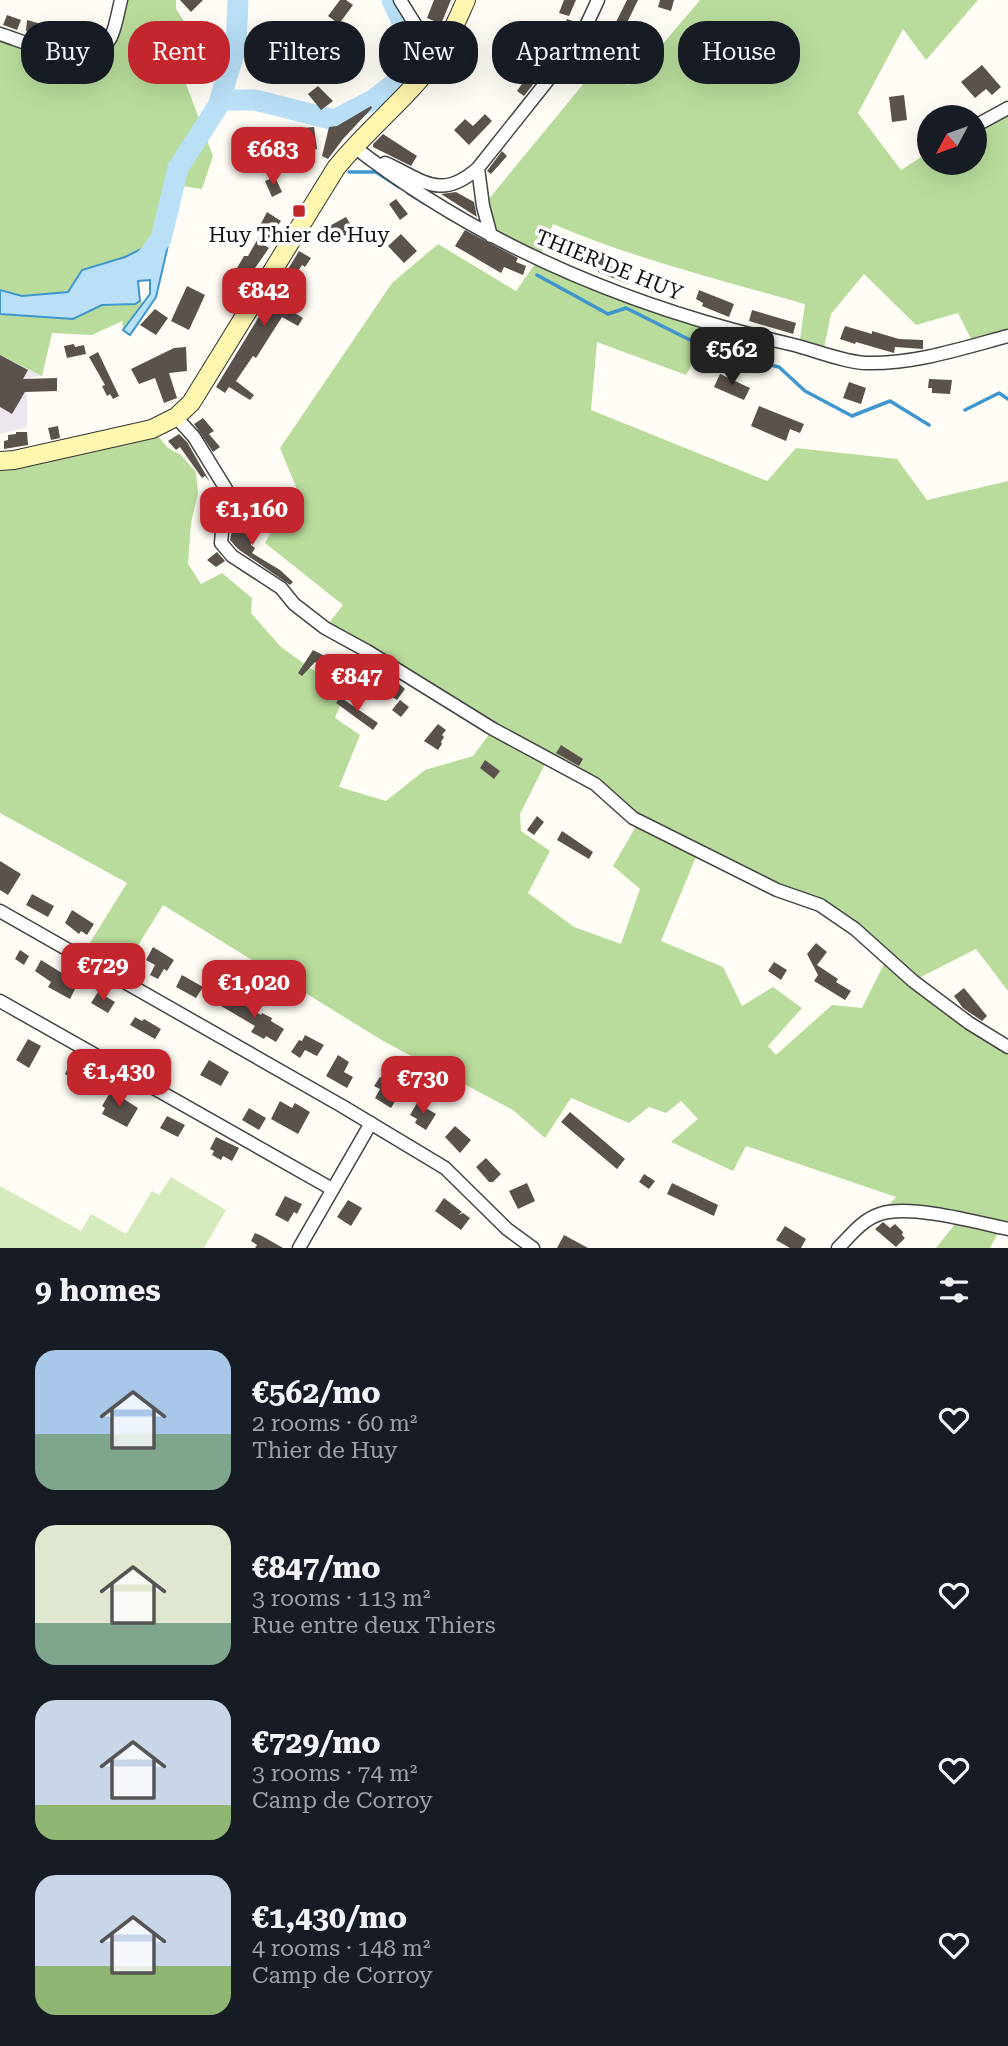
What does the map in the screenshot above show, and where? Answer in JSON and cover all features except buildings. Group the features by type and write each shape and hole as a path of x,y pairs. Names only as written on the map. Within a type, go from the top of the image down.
{"main road":[{"path":"455,21 466,0"},
{"path":"0,461 15,460 152,429 176,417 191,403 336,169 353,146 414,84"}],"street":[{"path":"0,34 64,54 84,56 98,51 110,38 121,0"},
{"path":"400,0 413,21"},
{"path":"491,236 483,206 478,168 579,41 597,0"},
{"path":"987,119 1008,108"},
{"name":"THIER DE HUY","path":"353,146 404,185 491,236 588,283 740,334 863,363 928,356 1008,336"},
{"name":"THIER DE HUY","path":"378,165 386,163 424,184 443,185 463,181 478,168"},
{"path":"176,417 194,437 226,489 221,543 232,556 281,588 294,604 325,628 368,651 493,729 595,784 634,818 777,890 820,905 855,929 913,981 1008,1048"},
{"path":"0,911 371,1123 444,1168 507,1229 533,1248"},
{"path":"0,1001 332,1189"},
{"path":"299,1248 371,1123"},
{"path":"838,1248 868,1220 880,1214 894,1212 914,1212 1008,1228"}],"shaded area":[{"path":"0,355 42,376 31,377 27,393 27,427 0,434"}],"green space":[{"path":"121,0 176,0 176,9 184,21 128,21 128,84 186,84 213,156 202,189 181,186 161,239 125,257 82,270 68,292 22,296 0,290 0,34 21,40 21,84 114,84 114,24"},
{"path":"700,0 978,0 926,60 903,29 858,113 901,170 917,160 917,175 987,175 987,119 1008,108 1008,336 974,345 958,313 916,325 864,274 831,314 823,353 799,346 805,304 646,258 553,224 539,260 714,326 686,375 597,342 591,410 767,481 796,448 897,459 927,500 1008,481 1008,991 976,949 913,981 1008,1047 1008,1229 1001,1227 990,1248 936,1248 959,1219 880,1214 896,1197 746,1146 733,1171 671,1142 698,1119 681,1101 666,1113 649,1107 629,1123 571,1098 545,1138 513,1110 383,1041 163,905 118,978 81,957 127,883 0,813 0,468 158,436 196,472 198,493 191,523 188,564 201,584 222,573 252,598 251,613 281,647 345,693 335,718 360,735 339,787 386,801 425,770 473,756 493,729 325,628 343,605 265,543 296,487 280,448 392,283 438,244 516,291 538,260 491,236 483,206 583,84 664,84 664,42 678,26 678,84 800,84 800,21 682,21","holes":["548,758 639,821 613,866 640,889 621,944 574,927 528,893 550,851 521,831 520,814","698,852 856,929 887,958 862,1008 832,1005 776,1055 768,1046 802,1008 773,987 742,1006 723,967 661,941"]},
{"path":"143,302 123,330 122,321 92,335 52,333 42,376 0,355 0,314 73,319 102,305 135,304"},
{"path":"171,1177 226,1210 204,1248 0,1248 0,1186 81,1231 91,1214 126,1234 152,1191 159,1195"}],"water":[{"path":"161,239 169,241 156,297 130,335 123,330 150,294 150,280 138,281 140,301 135,304 102,305 73,319 0,314 0,290 22,296 68,292 82,270 125,257"}],"waterway":[{"path":"145,260 161,239 178,168 218,106 236,47 238,0"},
{"path":"220,100 255,100 334,120 373,100 404,76 415,57 412,43 392,0"},
{"path":"349,172 376,172 399,187"},
{"path":"408,193 424,203"},
{"path":"537,275 608,314 626,308 716,353 779,367 805,391 852,416 890,401 929,425"},
{"path":"965,410 999,393 1008,399"}],"place":[{"name":"Huy Thier de Huy","path":"299,211"}]}
